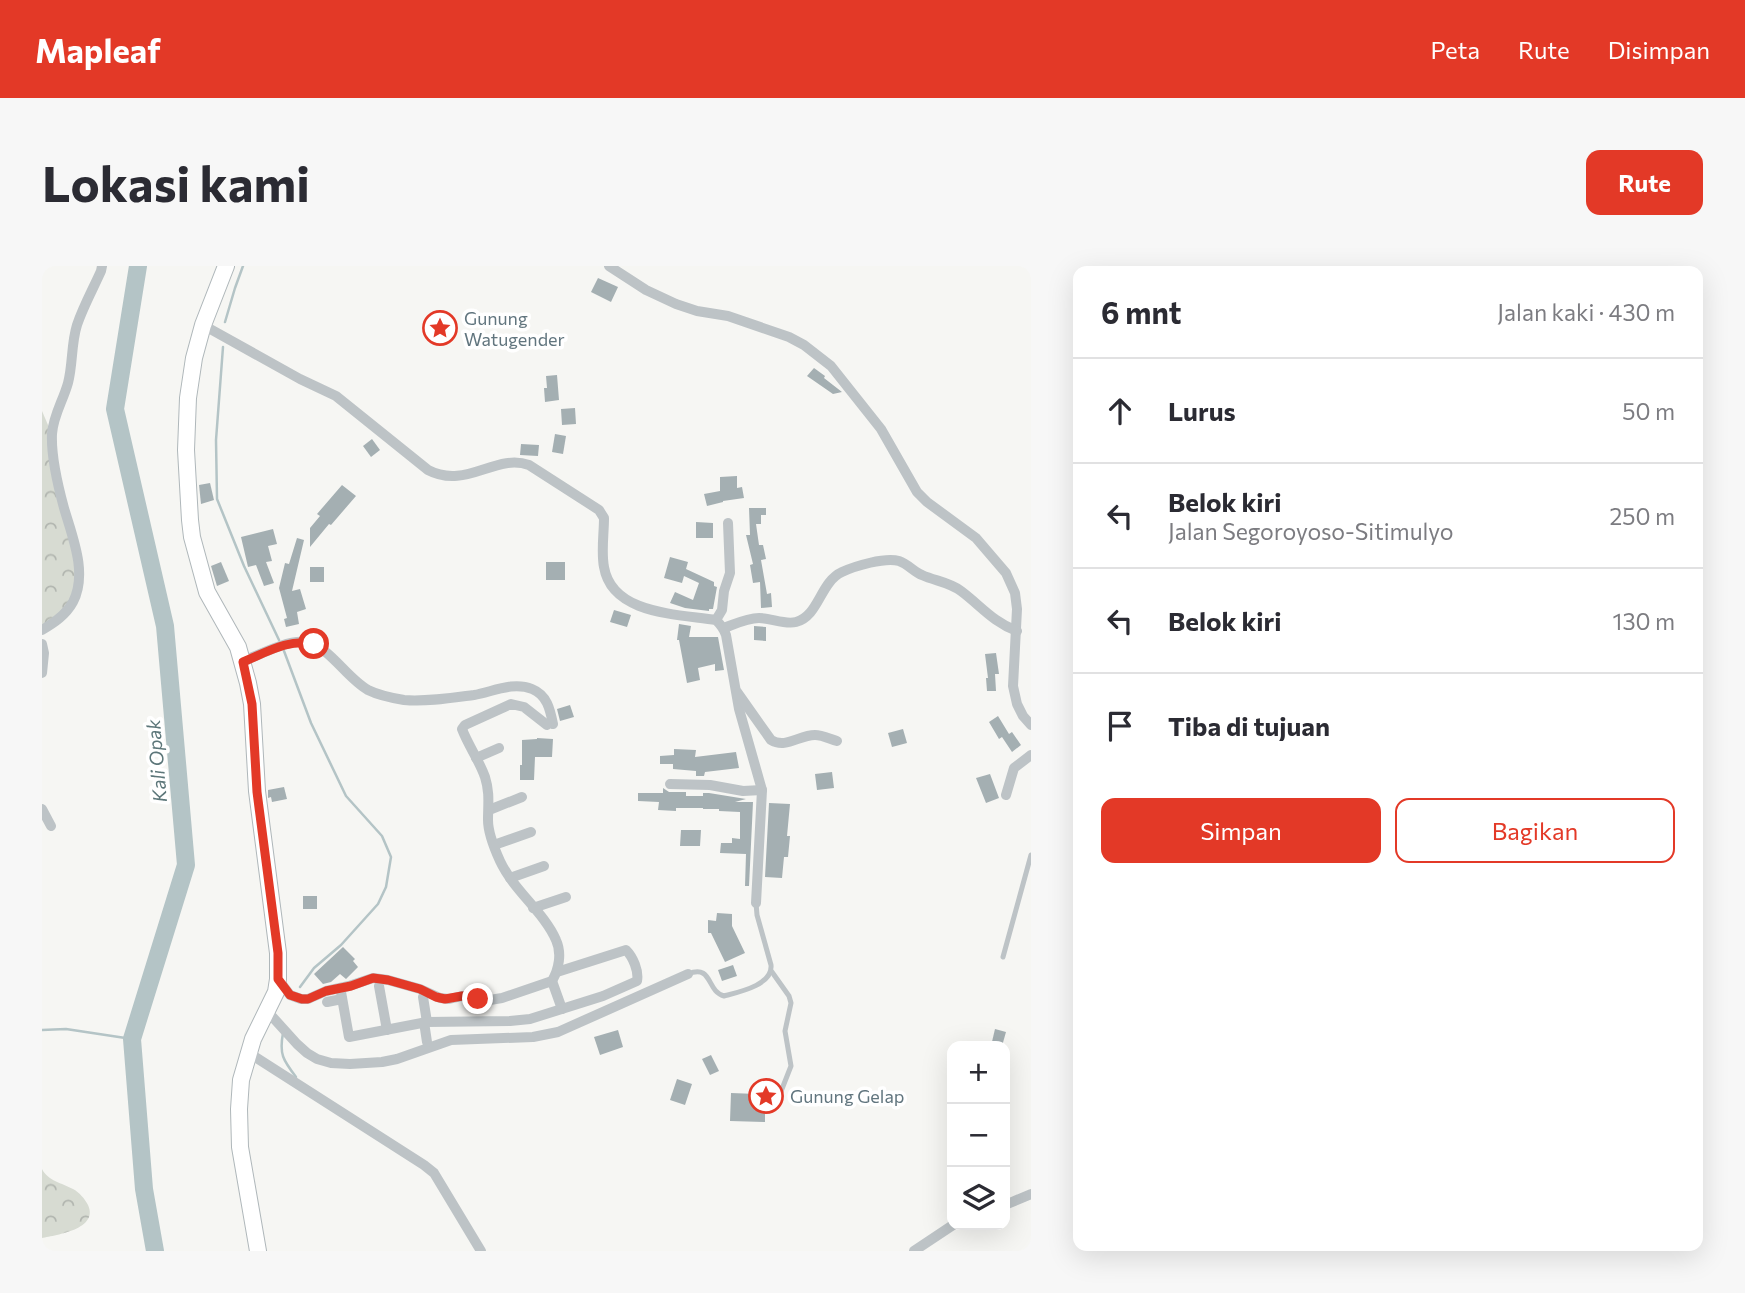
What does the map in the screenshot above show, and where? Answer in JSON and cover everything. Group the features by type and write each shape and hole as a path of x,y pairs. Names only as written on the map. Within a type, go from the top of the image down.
{"main road":[{"path":"226,266 203,325 194,358 186,426 192,537 207,592 238,647 252,704 257,792 278,953 276,992 253,1039 240,1080 240,1147 258,1251"}],"street":[{"path":"42,630 59,620 73,602 78,586 78,560 58,482 52,432 55,414 69,376 77,326 102,266"},
{"path":"609,266 646,290 676,304 728,316 789,337 831,366 881,429 917,492 976,538 1006,573 1015,593 1017,609 1013,686 1017,704 1031,725"},
{"path":"203,325 336,396 436,474 458,477 510,463 523,463 599,510 604,518 606,575 620,595 631,604 720,624 756,618 797,622 811,612 826,586 840,573 890,560 958,588 1000,624 1017,631"},
{"path":"728,523 730,573 724,591 720,624 741,716 762,790 756,903"},
{"path":"243,662 289,643 303,642 314,644 361,685 384,696 425,700 517,687 531,689 541,696 549,705 550,724 524,707 511,704 463,727 462,731 485,778 489,825 500,862 556,939 559,954 555,976 562,1009"},
{"path":"42,644 42,673"},
{"path":"735,690 771,740 777,744 813,735 838,741"},
{"path":"476,758 499,748"},
{"path":"1006,795 1014,768 1031,755"},
{"path":"670,784 710,785 743,792 762,790"},
{"path":"489,810 522,797"},
{"path":"42,808 51,825"},
{"path":"495,845 531,832"},
{"path":"510,878 544,866"},
{"path":"533,908 566,897"},
{"path":"278,979 290,995 302,999 373,978 420,989 445,999 498,999 626,950 631,955 638,976 638,981 625,988 578,1005 520,1020 425,1022 349,1037 342,995 327,1002"},
{"path":"268,1012 297,1044 317,1059 350,1064 382,1062 451,1040 533,1037 558,1032 688,974"},
{"path":"387,1030 379,988 393,988"},
{"path":"423,997 427,1042"},
{"path":"455,997 457,1021"},
{"path":"249,1053 434,1173 481,1251"},
{"path":"1010,1203 1031,1194"},
{"path":"914,1251 947,1229"}],"lane":[{"path":"1003,957 1031,855"},
{"path":"756,903 772,972 791,1003 785,1031 791,1066 780,1094"},
{"path":"688,974 699,971 705,974 716,993 724,996 758,984 772,972"}],"green space":[{"path":"42,411 51,432 77,560 72,601 42,629"},
{"path":"42,1169 48,1176 80,1194 90,1213 88,1220 75,1229 42,1238"}],"building":[{"path":"598,278 618,287 611,302 591,292"},
{"path":"814,368 842,392 833,394 807,376"},
{"path":"557,375 559,400 545,402 546,376"},
{"path":"575,408 576,424 562,425 561,409"},
{"path":"555,434 566,436 563,454 552,452"},
{"path":"372,439 380,450 371,457 363,446"},
{"path":"521,444 539,445 538,456 520,455"},
{"path":"737,476 737,488 742,487 744,498 707,506 704,494 720,491 720,477"},
{"path":"210,483 214,500 201,504 199,485"},
{"path":"342,485 356,496 310,547 310,528 320,516 317,514"},
{"path":"749,508 766,508 766,515 761,515 761,524 756,524 759,545 763,545 766,559 761,560 767,594 771,593 772,607 761,608 760,582 753,583 750,565 753,564 746,535 750,535"},
{"path":"696,522 713,523 713,538 696,538"},
{"path":"273,529 277,544 268,546 272,561 266,562 274,583 264,586 256,565 248,567 241,537"},
{"path":"297,538 304,540 292,591 300,589 306,609 297,612 299,624 286,627 284,619 287,618 279,588 285,563 289,564"},
{"path":"670,557 688,562 686,569 714,582 717,587 713,609 709,611 685,608 670,603 675,592 693,600 699,583 684,576 682,583 664,578"},
{"path":"221,562 229,581 217,586 211,566"},
{"path":"546,562 565,562 565,580 546,580"},
{"path":"310,567 324,567 324,582 310,582"},
{"path":"614,610 631,615 627,627 610,622"},
{"path":"679,624 691,626 689,637 718,637 724,670 715,671 715,664 698,668 700,680 687,683 677,640"},
{"path":"754,626 766,627 766,641 754,640"},
{"path":"996,653 999,674 995,674 996,691 987,691 985,654"},
{"path":"570,705 574,717 560,721 557,709"},
{"path":"998,716 1009,734 1012,732 1021,745 1012,752 1002,737 999,739 989,722"},
{"path":"903,729 907,743 892,747 888,733"},
{"path":"553,739 552,757 535,757 534,780 520,780 522,740"},
{"path":"674,749 696,750 695,757 736,752 739,768 705,772 704,776 696,776 696,771 673,769 673,764 660,764 660,756 674,755"},
{"path":"832,772 834,788 817,790 815,774"},
{"path":"990,774 999,798 986,803 976,778"},
{"path":"284,787 287,799 272,802 271,797 268,798 268,790"},
{"path":"663,788 669,792 686,792 686,796 703,796 703,793 709,793 746,799 735,802 753,802 749,886 745,886 746,854 720,853 721,843 732,843 732,838 740,839 740,812 703,808 658,810 659,802 638,801 638,793 663,793"},
{"path":"769,803 790,804 788,857 784,857 782,878 765,877"},
{"path":"681,830 701,830 700,846 680,846"},
{"path":"303,896 317,896 317,909 303,909"},
{"path":"717,913 732,914 732,926 745,953 725,962 711,933 708,933 708,920 716,921"},
{"path":"343,947 355,959 353,961 358,967 346,979 340,974 331,982 323,984 314,974"},
{"path":"733,965 737,976 722,981 718,970"},
{"path":"995,1029 1006,1032 1003,1041 992,1041"},
{"path":"618,1030 623,1047 600,1055 594,1037"},
{"path":"711,1055 719,1071 710,1075 702,1059"},
{"path":"677,1079 692,1084 685,1105 670,1100"},
{"path":"731,1093 757,1094 757,1100 765,1100 765,1122 730,1121"}],"waterway":[{"name":"Kali Opak","path":"138,266 115,409 165,626 186,865 132,1039 144,1189 155,1251"},
{"path":"225,322 243,266"},
{"path":"223,347 216,440 217,499 244,566 279,640"},
{"path":"284,651 311,723 346,796 382,836 391,857 386,887 378,904 341,945 314,968 300,987"},
{"path":"42,1030 66,1029 132,1039"},
{"path":"283,1033 283,1056 296,1077"}],"place":[{"name":"Gunung Watugender","path":"440,328"},
{"name":"Gunung Gelap","path":"766,1096"}],"route":[{"path":"314,644 289,643 243,662 252,704 257,792 278,953 278,979 290,995 302,999 373,978 420,989 445,999 462,996 478,999"}]}
